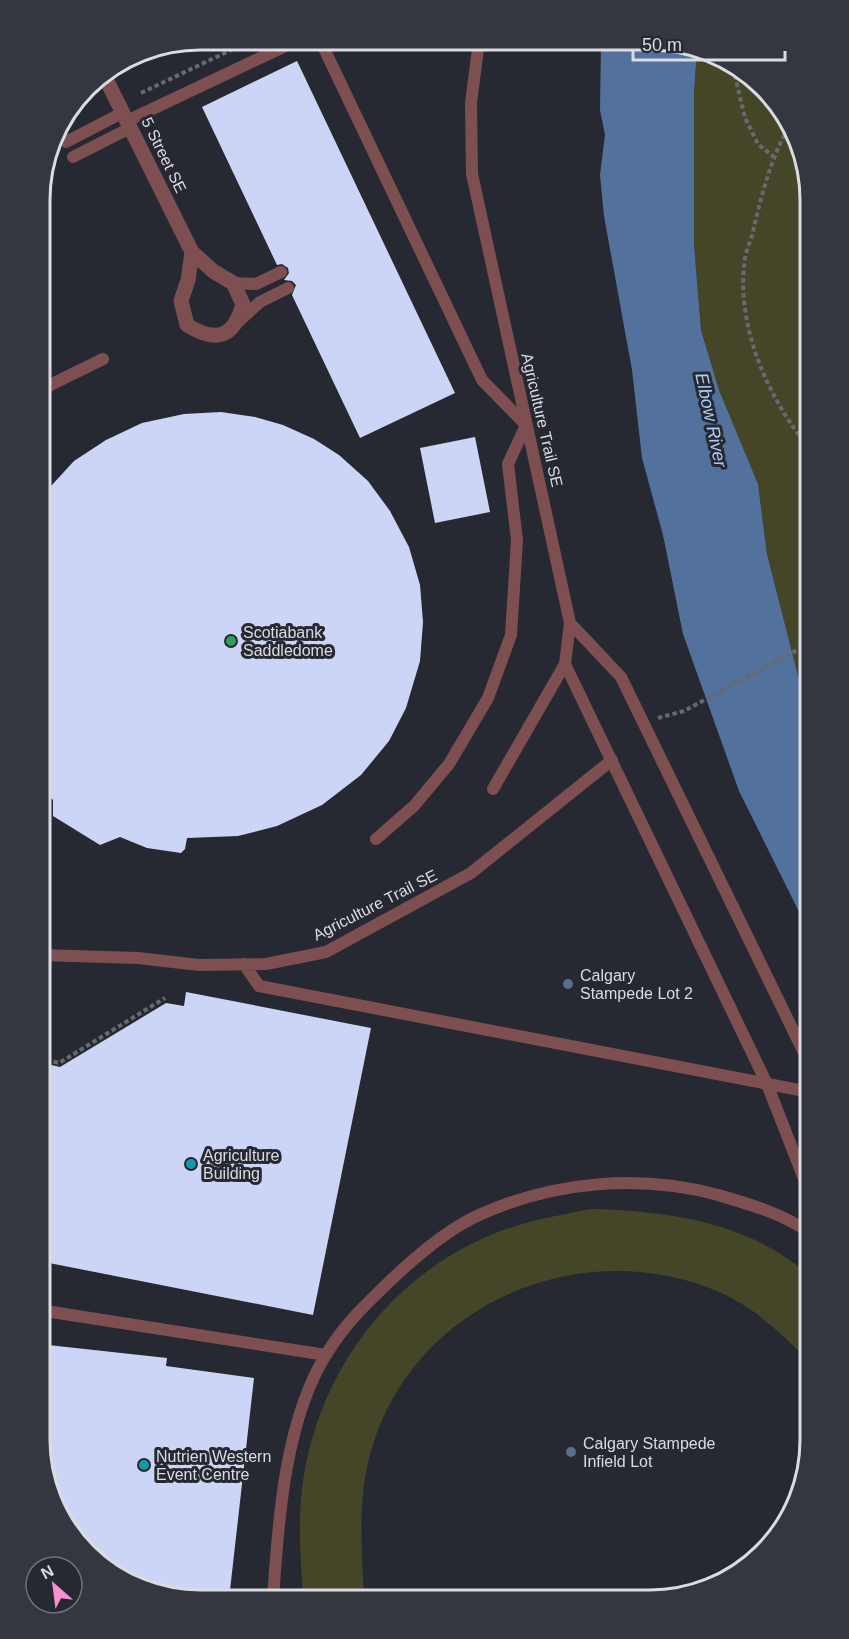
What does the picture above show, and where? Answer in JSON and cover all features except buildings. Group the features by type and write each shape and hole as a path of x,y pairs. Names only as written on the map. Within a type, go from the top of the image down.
{"street":[{"name":"5 Street SE","path":"107,82 192,252 213,271 233,283"},
{"path":"192,252 188,280 180,301 187,325 205,336 224,334 238,322 243,304 233,283"}],"lane":[{"path":"66,142 127,121 277,50"},
{"path":"325,50 482,380 526,425 508,464 517,540 511,635 488,698 449,764 414,806 376,839"},
{"name":"Agriculture Trail SE","path":"478,50 471,103 472,174 570,623 566,664 493,789"},
{"path":"73,157 127,121"},
{"path":"233,283 256,285 281,272"},
{"path":"238,322 260,302 288,288"},
{"path":"50,385 103,359"},
{"path":"570,623 621,677 799,1043"},
{"path":"566,664 767,1084 799,1166"},
{"name":"Agriculture Trail SE","path":"50,955 138,958 199,965 266,964 326,952 471,873 612,760"},
{"path":"244,964 258,986 799,1090"},
{"path":"274,1590 288,1462 297,1421 326,1355 363,1306 407,1265 441,1238 479,1215 542,1195 606,1183 692,1188 743,1202 799,1225"},
{"path":"50,1312 326,1355"}],"path":[{"path":"141,93 232,50"},
{"path":"735,77 745,118 758,144 774,157"},
{"path":"785,135 774,157 745,258 747,321 770,391 800,437"},
{"path":"643,722 684,711 800,649"},
{"path":"50,1061 59,1063 165,998"}],"green space":[{"path":"697,57 733,75 748,87 774,116 784,133 792,151 798,180 800,200 800,682 767,554 758,484 719,390 701,330 694,245 694,92"},
{"path":"591,1209 620,1210 707,1223 761,1243 799,1268 799,1352 756,1313 731,1297 665,1275 611,1271 558,1278 508,1294 463,1320 424,1356 392,1399 371,1451 364,1487 362,1506 364,1590 303,1590 300,1510 311,1442 324,1404 342,1368 363,1335 388,1305 417,1279 450,1256 486,1237 538,1220"}],"water":[{"name":"Elbow River","path":"601,50 659,50 697,57 694,92 694,245 701,330 719,390 758,484 767,554 800,682 799,913 739,791 683,634 663,535 642,458 632,370 604,216 600,175 605,135 600,110"}],"place":[{"name":"Scotiabank Saddledome","path":"231,641"},
{"name":"Calgary Stampede Lot 2","path":"568,984"},
{"name":"Agriculture Building","path":"191,1164"},
{"name":"Calgary Stampede Infield Lot","path":"571,1452"},
{"name":"Nutrien Western Event Centre","path":"144,1465"}]}
